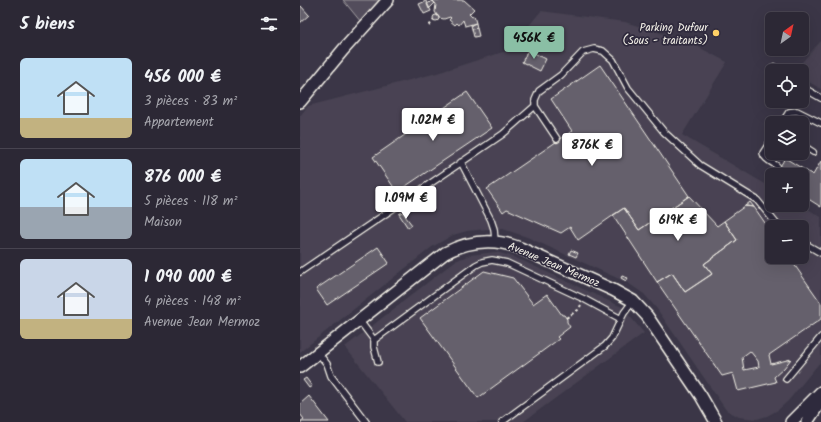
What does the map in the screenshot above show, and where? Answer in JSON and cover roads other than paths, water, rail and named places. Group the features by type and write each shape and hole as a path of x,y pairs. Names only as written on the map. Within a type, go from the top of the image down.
{"street":[{"path":"300,102 329,66 388,0"},
{"name":"Avenue Jean Mermoz","path":"300,367 445,253 469,243 494,241 520,248 613,290 633,301 647,316 701,396 716,422"},
{"path":"791,422 821,392"},
{"name":"Avenue Jean Mermoz","path":"701,396 723,422"},
{"path":"807,422 821,401"}],"lane":[{"path":"557,139 535,106 535,100 539,91 561,75 583,52 591,49 603,51 613,60 628,88 664,132 700,164 757,200 773,220"},
{"path":"809,91 821,98"},
{"path":"300,272 503,134 535,106"},
{"path":"786,116 789,112 797,111 807,116"},
{"path":"809,117 821,123"},
{"path":"809,149 813,152"},
{"path":"769,160 777,166"},
{"path":"461,162 491,220 494,229 494,241"},
{"path":"809,246 821,253"},
{"path":"374,340 476,264 487,260 507,263 584,299 621,319"},
{"path":"502,422 605,346 612,338 624,312 633,301"},
{"path":"359,320 374,340 374,348 378,362"},
{"path":"786,378 821,337"},
{"path":"318,353 327,364 331,376 366,422"}],"place":[{"name":"Parking Dufour (Sous - traitants)","path":"716,33"}]}
